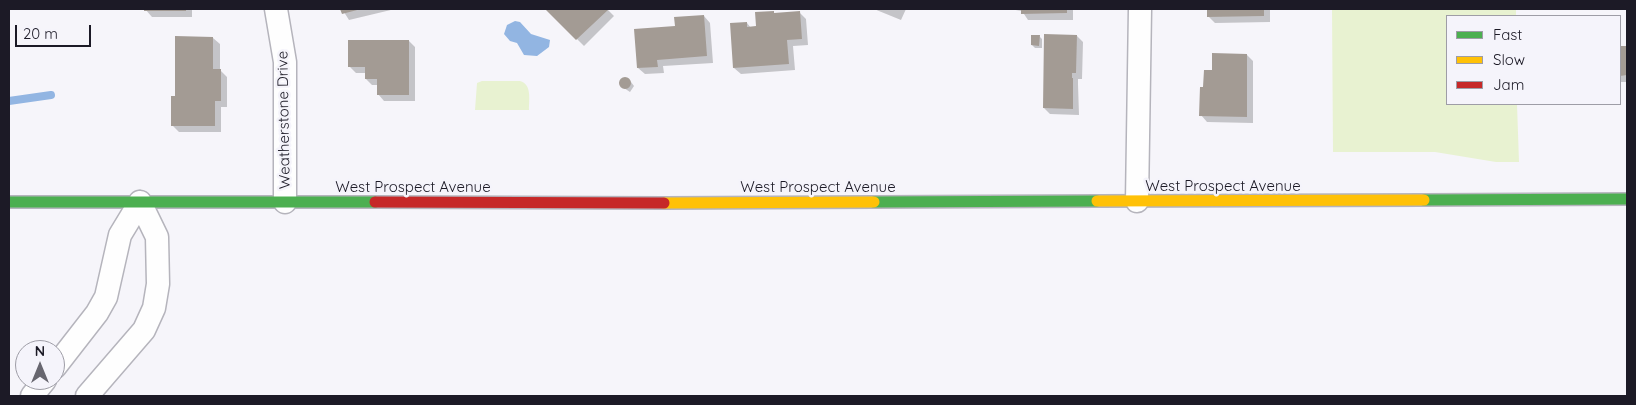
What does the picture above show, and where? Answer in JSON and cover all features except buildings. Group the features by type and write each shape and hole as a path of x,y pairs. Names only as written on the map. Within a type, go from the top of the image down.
{"main road":[{"name":"West Prospect Avenue","path":"9,202 1627,199"}],"street":[{"name":"Weatherstone Drive","path":"276,9 285,62 285,202"},
{"path":"1137,201 1140,9"},
{"path":"65,354 97,313 106,297 120,235 140,202"},
{"path":"87,396 144,330 154,308 158,284 157,237 140,202"}],"green space":[{"path":"1332,9 1516,9 1516,15 1446,15 1446,105 1517,105 1519,162 1496,162 1435,152 1333,152"},
{"path":"482,81 520,81 528,89 529,110 475,110 477,83"}],"water":[{"path":"515,21 520,22 531,34 550,40 549,47 537,56 524,55 517,43 510,41 504,34 507,25"}],"waterway":[{"path":"9,101 51,95"}],"traffic: fast":[{"path":"1424,200 1627,199"},
{"path":"874,202 1097,201"},
{"path":"9,202 375,202"}],"traffic: slow":[{"path":"1097,201 1424,200"},
{"path":"664,203 874,202"}],"traffic: jam":[{"path":"375,202 664,203"}]}
